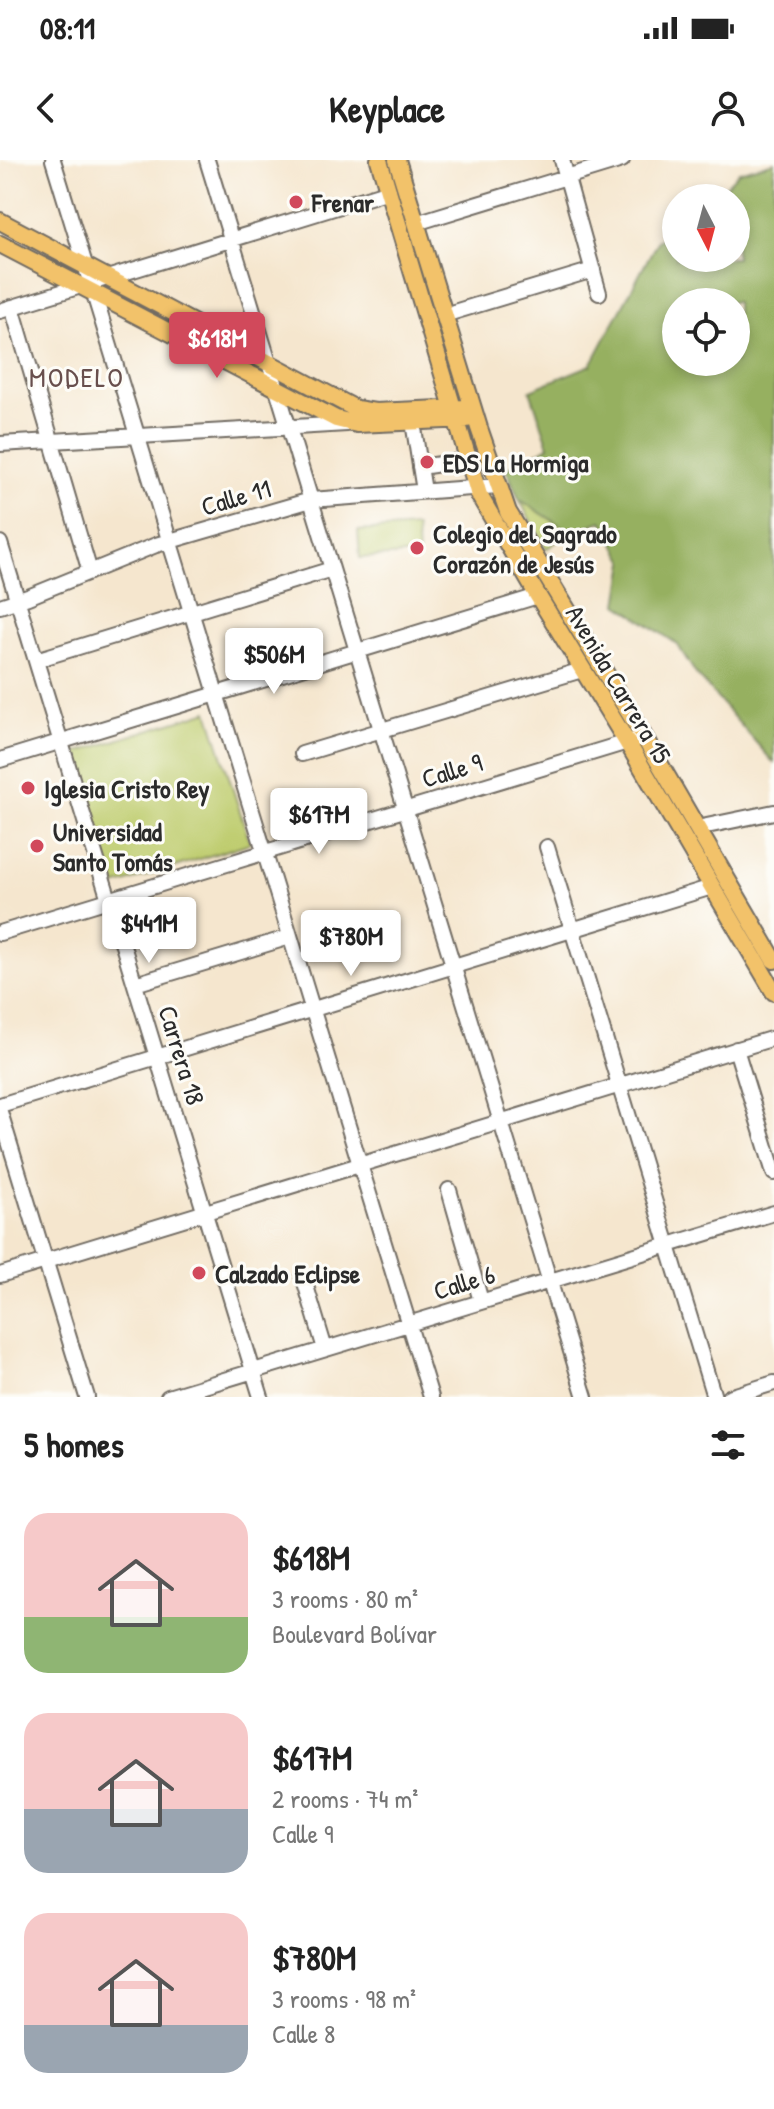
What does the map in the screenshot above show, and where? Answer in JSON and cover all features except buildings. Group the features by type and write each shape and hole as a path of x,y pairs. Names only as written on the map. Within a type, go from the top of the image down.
{"main road":[{"name":"Avenida Carrera 15","path":"379,160 476,488 582,670 697,828 774,960"},
{"name":"Avenida Carrera 15","path":"397,160 474,413 508,512 635,740 712,887 774,992"},
{"path":"0,221 356,409 474,413"},
{"path":"0,244 88,287 326,415 357,424 413,422 455,414"}],"street":[{"path":"53,160 85,266 88,287 431,1397"},
{"path":"207,160 585,1397"},
{"path":"562,160 599,293"},
{"path":"416,223 622,160"},
{"path":"90,572 51,441 6,309 88,287 107,278 389,191"},
{"path":"444,315 593,270"},
{"path":"413,422 424,491"},
{"path":"0,444 357,424"},
{"path":"420,467 468,460"},
{"name":"Calle 11","path":"0,606 168,541 311,500 498,486"},
{"name":"Carrera 18","path":"0,543 261,1397"},
{"path":"36,660 332,569"},
{"path":"0,760 538,596"},
{"path":"302,754 582,670"},
{"name":"Calle 9","path":"0,933 635,740"},
{"path":"697,828 774,812"},
{"path":"547,847 714,1397"},
{"path":"0,1105 712,887"},
{"path":"135,984 290,937"},
{"path":"0,1275 774,1038"},
{"path":"736,1049 774,1173"},
{"path":"0,1112 87,1397"},
{"path":"449,1190 481,1301"},
{"name":"Calle 6","path":"168,1397 774,1213"},
{"path":"303,1276 325,1349"},
{"path":"729,1397 774,1383"}],"green space":[{"path":"774,162 774,763 696,674 677,644 618,604 625,562 602,521 571,532 519,499 506,469 549,446 530,390 591,365 658,240 662,239 662,272 750,272 750,184 727,184 739,172"},
{"path":"519,499 571,532 546,549"},
{"path":"416,527 418,554 360,558 358,531"},
{"path":"208,711 250,843 115,886 73,754"}],"place":[{"name":"Frenar","path":"296,202"},
{"name":"EDS La Hormiga","path":"427,462"},
{"name":"Colegio del Sagrado Corazón de Jesús","path":"417,548"},
{"name":"Iglesia Cristo Rey","path":"28,788"},
{"name":"Universidad Santo Tomás","path":"37,846"},
{"name":"Calzado Eclipse","path":"199,1273"}],"district":[{"name":"MODELO","path":"77,377"}]}
